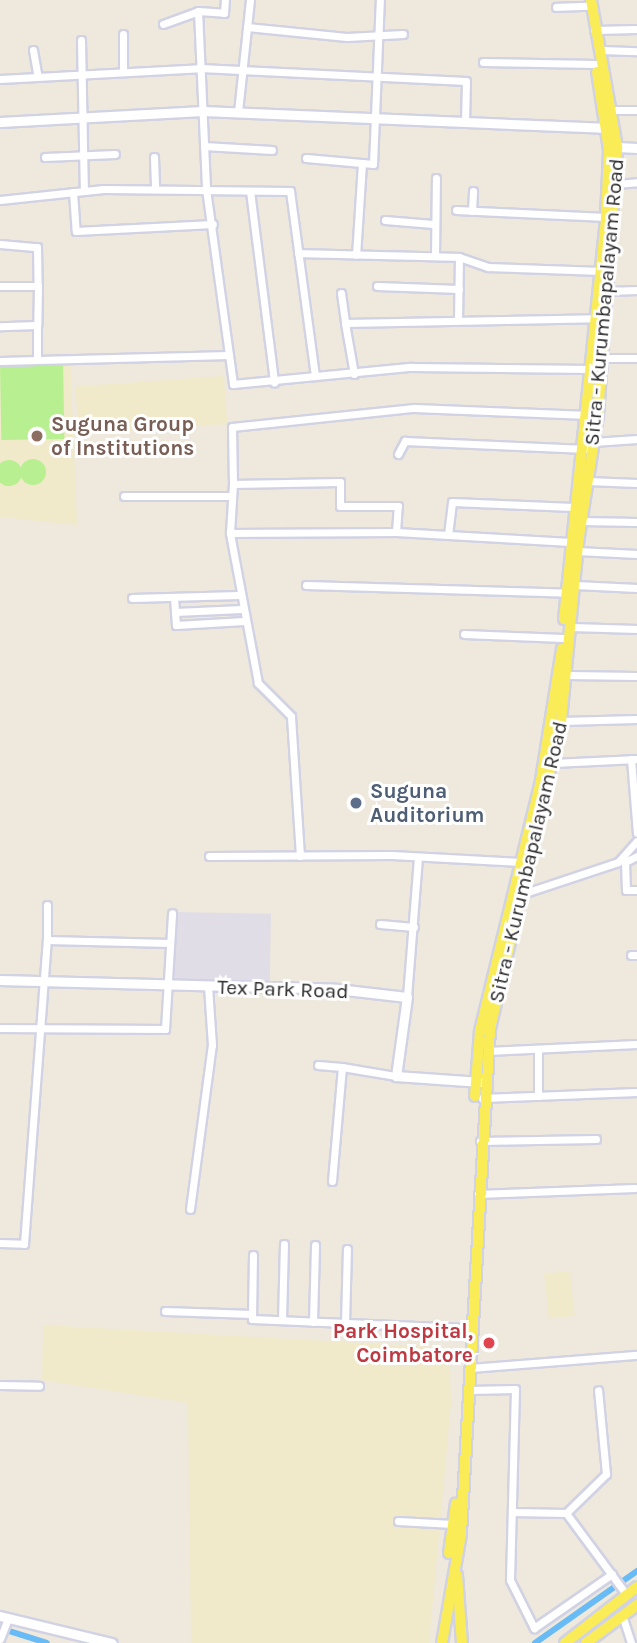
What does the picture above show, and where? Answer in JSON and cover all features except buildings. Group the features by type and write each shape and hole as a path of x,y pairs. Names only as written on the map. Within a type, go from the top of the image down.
{"main road":[{"name":"Sitra - Kurumbapalayam Road","path":"457,1529 480,1082 525,893 561,721 571,627 573,547 582,521 603,358 617,147 601,50 594,32 592,3"},
{"path":"573,547 573,507 590,446 589,415 612,128 596,64 594,32"},
{"path":"480,1082 480,1031 555,715 571,591"},
{"name":"Sitra - Kurumbapalayam Road","path":"440,1643 457,1529 469,1390 468,1328 480,1141 480,1082"},
{"path":"457,1529 462,1643"},
{"path":"565,1643 637,1587"},
{"path":"586,1643 630,1610 625,1595"}],"street":[{"path":"163,24 198,11 224,13 225,0"},
{"path":"238,112 250,0"},
{"path":"306,158 373,164 380,0"},
{"path":"556,7 592,3"},
{"path":"198,11 206,189 214,224 233,384 411,368 593,369"},
{"path":"247,27 347,37 378,33 403,34"},
{"path":"594,32 637,29"},
{"path":"123,34 123,72"},
{"path":"81,40 85,191"},
{"path":"33,50 38,77"},
{"path":"601,50 637,51"},
{"path":"483,62 596,64"},
{"path":"0,79 200,68 466,81 466,124"},
{"path":"612,110 637,110"},
{"path":"0,122 203,111 612,128"},
{"path":"205,146 272,150"},
{"path":"617,147 637,148"},
{"path":"45,157 115,154"},
{"path":"154,157 155,188"},
{"path":"356,256 362,163"},
{"path":"435,256 433,224 436,178"},
{"path":"616,184 637,182"},
{"path":"0,200 85,191 155,188 290,191 315,376"},
{"path":"250,191 274,382"},
{"path":"472,211 473,191"},
{"path":"73,192 76,231 214,224"},
{"path":"456,210 606,217"},
{"path":"385,220 433,224"},
{"path":"0,244 37,247 37,360"},
{"path":"298,253 458,257 488,267 601,271"},
{"path":"458,257 458,320"},
{"path":"0,286 38,286"},
{"path":"377,286 459,289"},
{"path":"608,291 637,290"},
{"path":"341,293 354,374"},
{"path":"345,323 598,318"},
{"path":"0,326 37,325"},
{"path":"0,361 229,355"},
{"path":"603,358 637,358"},
{"path":"300,856 291,716 258,683 239,595 230,533 232,427 414,408 589,415"},
{"path":"398,454 405,441 590,446 637,439"},
{"path":"587,481 637,483"},
{"path":"233,484 340,482 340,506 398,506 396,532"},
{"path":"124,496 232,496"},
{"path":"448,535 452,502 573,507"},
{"path":"582,521 637,522"},
{"path":"230,533 396,532 637,554"},
{"path":"306,585 571,591 637,588"},
{"path":"132,598 239,595"},
{"path":"174,597 176,625 244,621"},
{"path":"175,612 242,609"},
{"path":"571,627 637,629"},
{"path":"464,634 563,638"},
{"path":"567,674 637,676"},
{"path":"561,721 637,719"},
{"path":"553,762 634,759 637,833"},
{"path":"525,893 618,862 637,841"},
{"path":"209,856 418,857 521,862"},
{"path":"637,856 625,862 626,890 637,890"},
{"path":"396,1076 407,997 418,857"},
{"path":"0,1243 24,1244 46,982 47,905"},
{"path":"0,1028 161,1031 167,1021 172,913"},
{"path":"380,923 414,927"},
{"path":"47,940 170,943"},
{"name":"Tex Park Road","path":"0,981 208,987 407,997"},
{"path":"190,1209 212,1045 208,987"},
{"path":"487,1051 637,1044"},
{"path":"538,1049 538,1096"},
{"path":"318,1065 396,1076 480,1082"},
{"path":"332,1181 342,1067"},
{"path":"481,1098 637,1092"},
{"path":"480,1141 596,1139"},
{"path":"477,1194 635,1188"},
{"path":"282,1320 284,1244"},
{"path":"313,1322 315,1245"},
{"path":"345,1324 348,1249"},
{"path":"252,1314 253,1255"},
{"path":"164,1311 252,1314 282,1320 345,1324 468,1328"},
{"path":"470,1368 637,1354"},
{"path":"0,1385 39,1386"},
{"path":"469,1390 515,1389 510,1580 534,1628 612,1575"},
{"path":"512,1512 566,1513 606,1474 598,1390"},
{"path":"566,1513 625,1595"},
{"path":"398,1521 457,1529"},
{"path":"630,1610 631,1643"},
{"path":"1,1637 5,1620 112,1643"}],"shaded area":[{"name":"Suguna Group of Institutions","path":"70,353 77,525 0,517 0,356"},
{"path":"224,376 227,424 79,434 75,386"},
{"path":"176,912 271,914 270,988 175,986"},
{"path":"570,1271 575,1316 549,1318 544,1274"},
{"path":"43,1325 449,1348 451,1404 429,1643 191,1643 188,1403 42,1380"}],"green space":[{"path":"63,362 64,439 1,440 0,363"},
{"path":"33,459 42,463 46,472 42,481 33,485 24,481 20,472 24,463"},
{"path":"9,460 18,464 22,473 18,482 9,486 0,482 -4,473 0,464"}],"waterway":[{"path":"535,1643 637,1571"},
{"path":"0,1628 47,1643"}],"place":[{"name":"Suguna Group of Institutions","path":"37,436"},
{"name":"Suguna Auditorium","path":"356,803"},
{"name":"Park Hospital, Coimbatore","path":"489,1343"}]}
